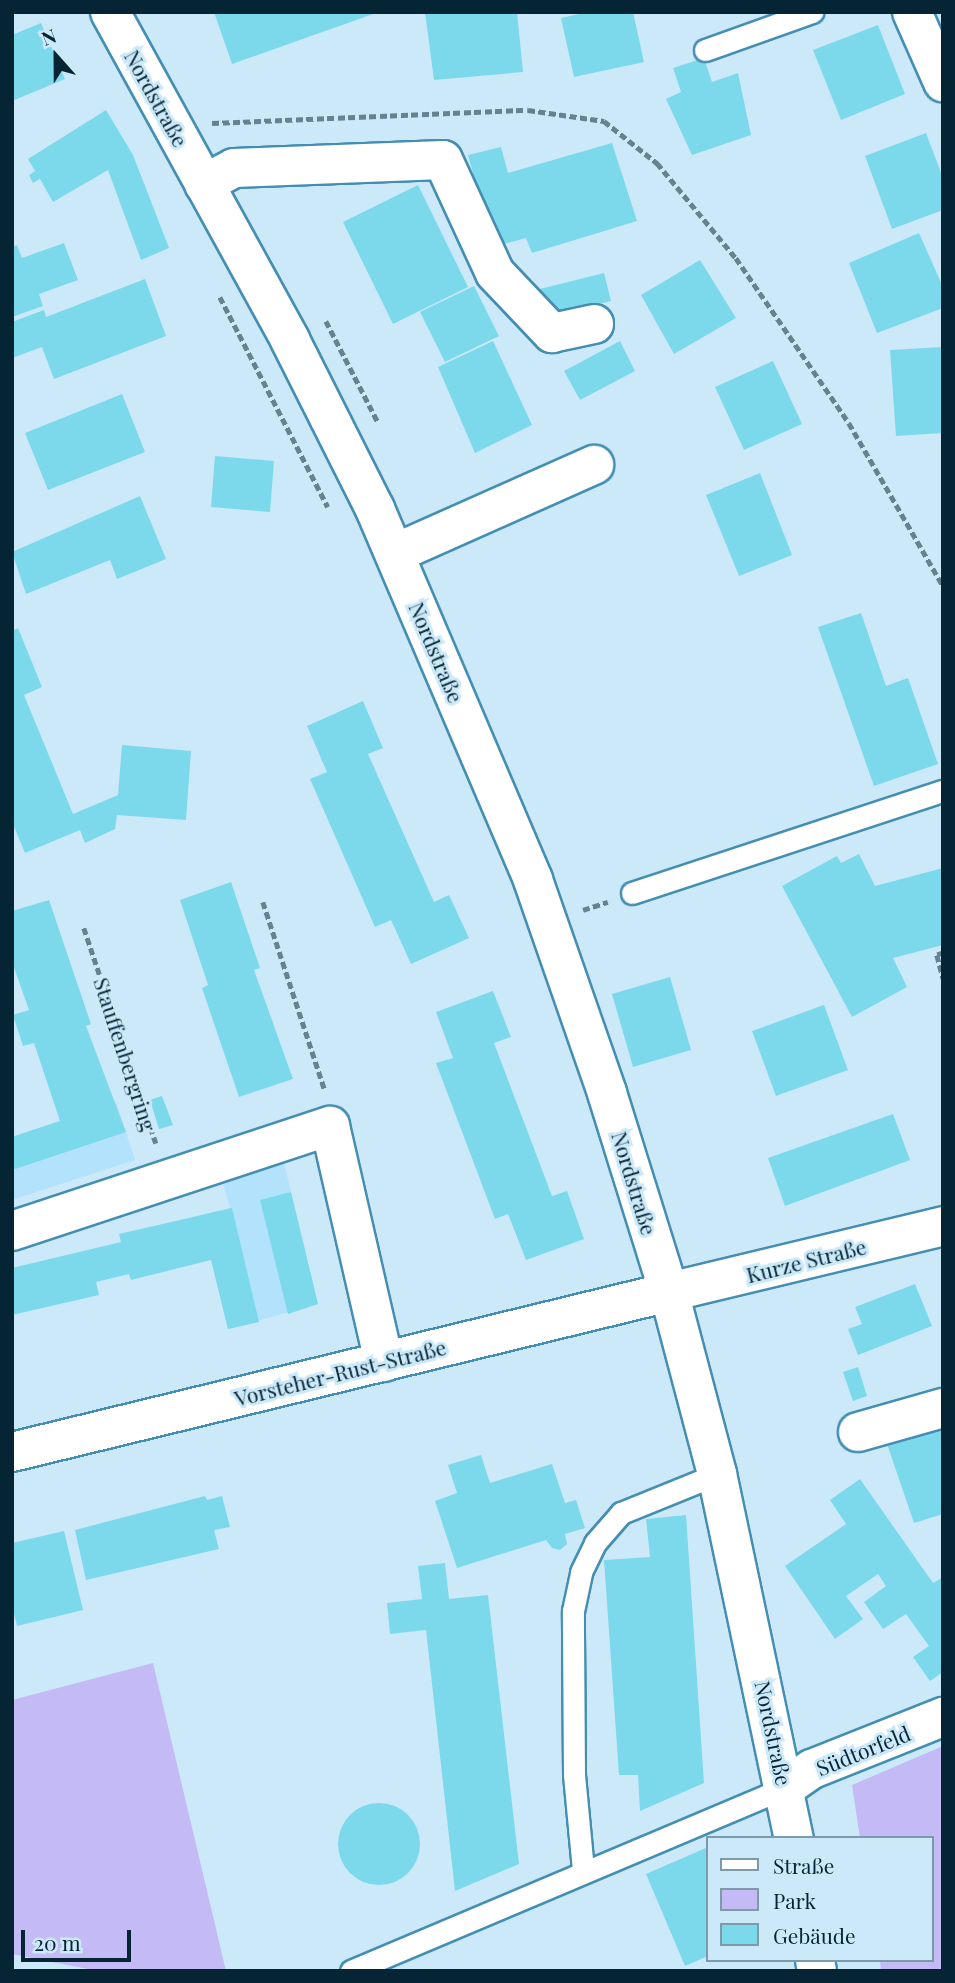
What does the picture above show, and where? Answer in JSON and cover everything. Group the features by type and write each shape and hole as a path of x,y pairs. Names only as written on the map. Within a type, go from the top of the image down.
{"street":[{"name":"Nordstraße","path":"110,12 290,340 396,553 533,880 607,1093 668,1292 717,1474 786,1787 794,1836"},
{"path":"912,12 943,82"},
{"path":"204,184 234,168 443,160 495,274 552,333 594,324"},
{"path":"396,553 594,465"},
{"path":"12,1231 330,1126 384,1362"},
{"name":"Kurze Straße","path":"668,1292 943,1226"},
{"name":"Vorsteher-Rust-Straße","path":"12,1452 668,1292"},
{"path":"858,1432 943,1408"},
{"name":"Südtorfeld","path":"786,1787 812,1769 943,1717"}],"lane":[{"path":"705,50 813,12"},
{"path":"632,894 943,791"},
{"path":"583,1870 574,1774 573,1625 581,1572 595,1543 621,1513 717,1474"},
{"path":"351,1971 583,1870 786,1787"}],"path":[{"path":"173,126 528,110 604,121 657,163 736,258 849,423 943,586"},
{"path":"218,293 331,512"},
{"path":"263,902 327,1097 330,1126"},
{"name":"Stauffenbergring","path":"84,928 168,1179"},
{"path":"943,953 937,954 943,978"}],"shaded area":[{"path":"116,1102 135,1160 12,1200 12,1137"},
{"path":"284,1163 318,1304 228,1329 200,1215 230,1208 223,1183"}],"green space":[{"path":"153,1663 226,1971 98,1971 12,1954 12,1700"},
{"path":"943,1746 943,1971 881,1971 880,1962 934,1962 934,1836 860,1836 852,1785"}],"building":[{"path":"214,12 376,12 376,13 232,64"},
{"path":"425,12 517,12 523,72 434,80"},
{"path":"588,12 633,12 644,62 574,77 561,18"},
{"path":"41,23 65,79 12,101 12,35"},
{"path":"878,25 905,94 841,120 813,50"},
{"path":"704,58 712,82 738,73 751,135 692,155 666,99 681,92 673,68"},
{"path":"106,110 133,155 169,248 141,260 108,170 53,202 40,179 33,183 29,175 35,171 28,159"},
{"path":"926,133 943,178 943,210 892,229 865,156"},
{"path":"612,143 637,221 532,253 526,238 493,247 468,155 501,147 508,173"},
{"path":"418,185 468,287 393,324 343,222"},
{"path":"919,233 943,287 943,308 877,333 849,263"},
{"path":"64,243 78,280 39,294 43,306 12,317 12,247 17,245 22,258"},
{"path":"700,260 736,318 674,354 641,295"},
{"path":"604,273 611,301 547,317 540,289"},
{"path":"145,279 166,336 54,379 42,347 12,358 12,322 44,310 46,317"},
{"path":"474,286 499,336 445,362 420,312"},
{"path":"493,341 532,425 475,453 438,367"},
{"path":"620,341 635,371 580,400 564,371"},
{"path":"943,347 943,433 896,436 890,350"},
{"path":"773,361 802,424 744,450 715,387"},
{"path":"122,394 145,452 48,490 25,433"},
{"path":"215,456 274,461 270,512 211,507"},
{"path":"760,473 792,555 739,576 706,495"},
{"path":"140,496 166,559 117,579 110,560 26,594 12,552"},
{"path":"861,613 886,686 908,678 938,764 874,786 818,627"},
{"path":"18,628 42,687 24,695 73,814 118,795 122,745 191,751 186,820 117,815 115,829 85,843 80,830 25,853 12,822 12,631"},
{"path":"363,701 383,748 368,754 434,902 449,895 469,938 411,964 391,920 375,927 310,779 327,772 307,726"},
{"path":"859,854 875,886 943,868 943,945 893,958 907,987 852,1017 782,886 837,856 841,863"},
{"path":"231,882 260,968 254,970 293,1079 239,1097 202,988 208,985 180,900"},
{"path":"49,900 91,1024 86,1026 126,1132 12,1170 12,1137 60,1121 34,1043 23,1046 13,1015 29,1010 12,962 12,911"},
{"path":"670,977 691,1050 633,1067 612,994"},
{"path":"493,991 511,1037 494,1043 552,1196 567,1191 584,1239 526,1260 508,1214 495,1219 436,1063 453,1058 436,1012"},
{"path":"824,1005 848,1070 776,1096 752,1031"},
{"path":"162,1096 173,1125 159,1129 150,1100"},
{"path":"893,1114 910,1160 785,1206 768,1158"},
{"path":"291,1192 318,1304 288,1314 260,1200"},
{"path":"232,1208 259,1322 228,1329 211,1260 131,1280 129,1274 96,1282 99,1295 12,1315 12,1268 121,1242 119,1234"},
{"path":"915,1284 932,1326 858,1355 848,1329 862,1324 855,1307"},
{"path":"858,1367 867,1396 853,1401 843,1372"},
{"path":"943,1426 943,1514 914,1523 887,1444"},
{"path":"481,1455 490,1483 552,1464 565,1503 576,1500 585,1528 565,1534 567,1544 560,1550 552,1548 546,1540 457,1568 435,1501 457,1493 448,1465"},
{"path":"860,1479 933,1583 943,1577 943,1672 930,1681 913,1657 929,1646 906,1614 883,1629 864,1602 886,1586 878,1574 846,1596 863,1619 835,1639 785,1566 846,1524 830,1500"},
{"path":"205,1496 207,1500 222,1496 230,1527 214,1530 219,1549 86,1580 75,1530"},
{"path":"686,1515 704,1783 640,1811 638,1775 619,1775 604,1560 650,1557 646,1519"},
{"path":"64,1531 83,1610 17,1626 12,1605 12,1543"},
{"path":"445,1563 449,1599 488,1595 519,1864 455,1891 426,1630 390,1634 387,1603 422,1599 418,1566"},
{"path":"379,1803 395,1806 408,1815 417,1828 420,1844 417,1860 408,1873 395,1882 379,1885 363,1882 350,1873 341,1860 338,1844 341,1828 350,1815 363,1806"},
{"path":"706,1848 706,1957 685,1966 646,1874"}]}
